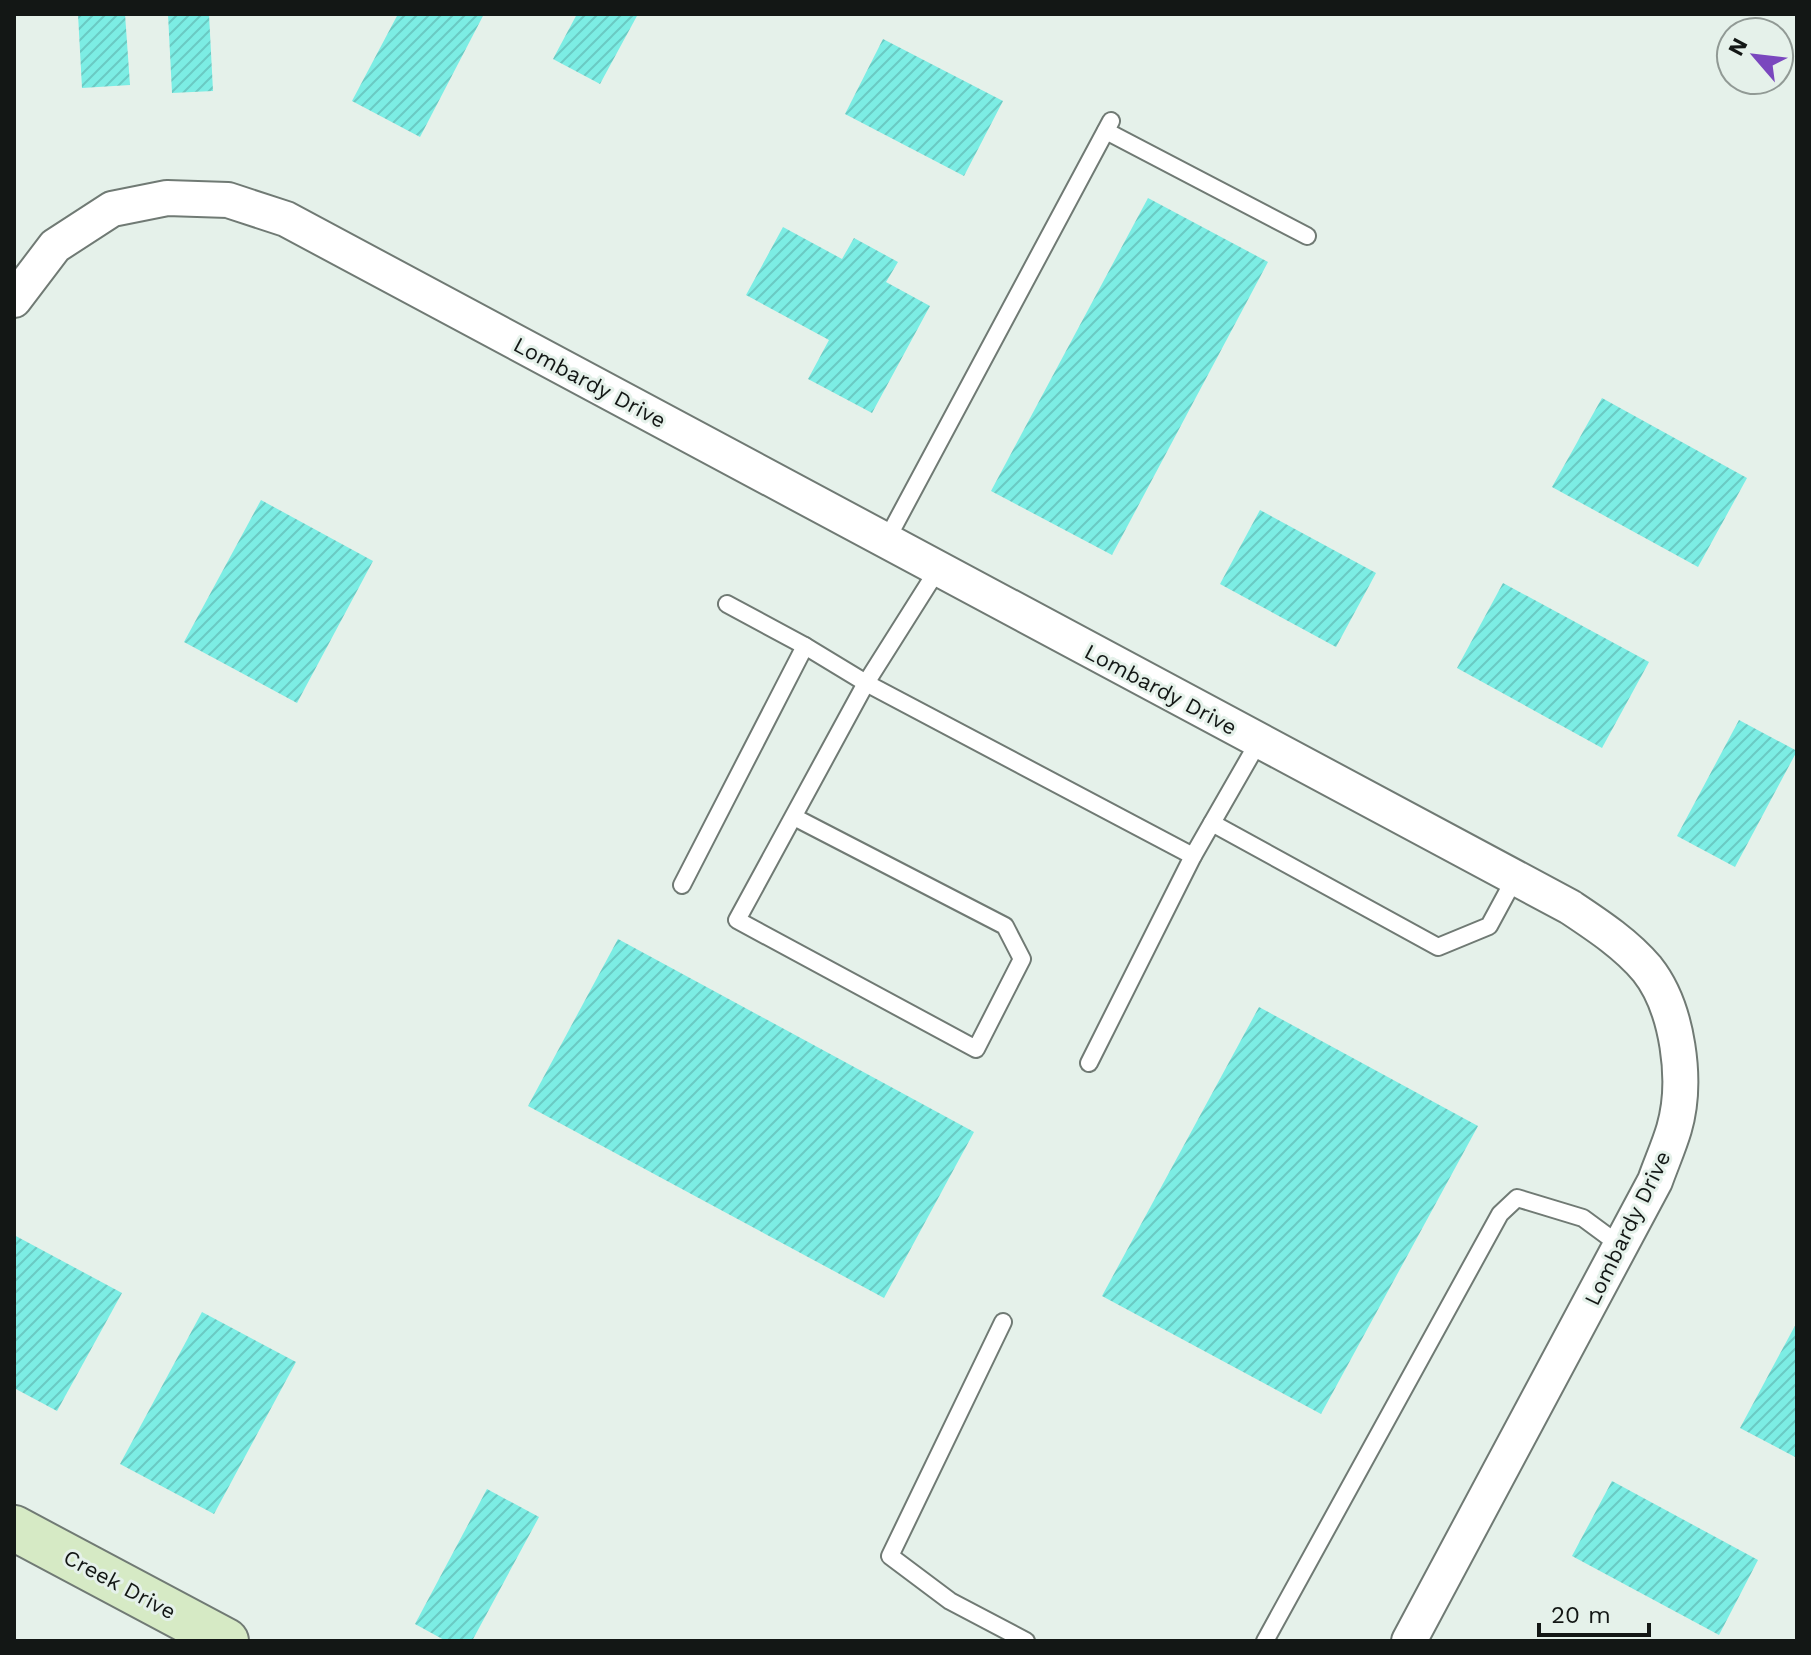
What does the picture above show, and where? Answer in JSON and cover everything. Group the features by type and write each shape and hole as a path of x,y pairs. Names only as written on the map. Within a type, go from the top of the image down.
{"street":[{"name":"Lombardy Drive","path":"14,300 55,246 112,209 167,198 228,200 286,219 1570,907 1607,932 1647,970 1673,1015 1681,1067 1675,1126 1655,1181 1409,1641"},
{"name":"Creek Drive","path":"14,1528 226,1641"}],"lane":[{"path":"886,541 1108,126 1307,236"},
{"path":"794,817 1005,926 1022,959 976,1049 737,920 866,683 938,569"},
{"path":"727,604 866,683 1193,856"},
{"path":"682,885 805,646"},
{"path":"1089,1063 1193,856 1259,741"},
{"path":"1212,823 1438,947 1489,926 1515,878"},
{"path":"1265,1641 1500,1214 1517,1198 1583,1218 1621,1246"},
{"path":"1003,1322 890,1556 950,1601 1026,1641"}],"building":[{"path":"78,14 125,14 130,85 82,88"},
{"path":"168,14 209,14 213,91 172,93"},
{"path":"398,14 484,14 420,137 352,101"},
{"path":"577,14 638,14 600,84 553,59"},
{"path":"883,39 1003,101 964,176 845,114"},
{"path":"1148,198 1268,262 1112,555 991,491"},
{"path":"783,227 842,259 854,238 898,262 886,282 930,306 872,413 808,379 829,340 746,295"},
{"path":"1602,398 1747,478 1698,567 1552,487"},
{"path":"261,500 373,561 297,703 184,642"},
{"path":"1260,510 1376,573 1336,647 1220,584"},
{"path":"1503,583 1649,662 1602,748 1457,668"},
{"path":"1739,720 1797,751 1735,867 1677,836"},
{"path":"618,939 974,1132 884,1298 528,1106"},
{"path":"1259,1007 1478,1126 1321,1414 1102,1296"},
{"path":"14,1235 122,1293 57,1411 14,1388"},
{"path":"202,1312 296,1362 214,1514 120,1464"},
{"path":"1797,1322 1797,1458 1740,1428"},
{"path":"1612,1481 1758,1560 1719,1635 1572,1556"},
{"path":"487,1489 539,1517 472,1641 446,1641 415,1624"}]}
